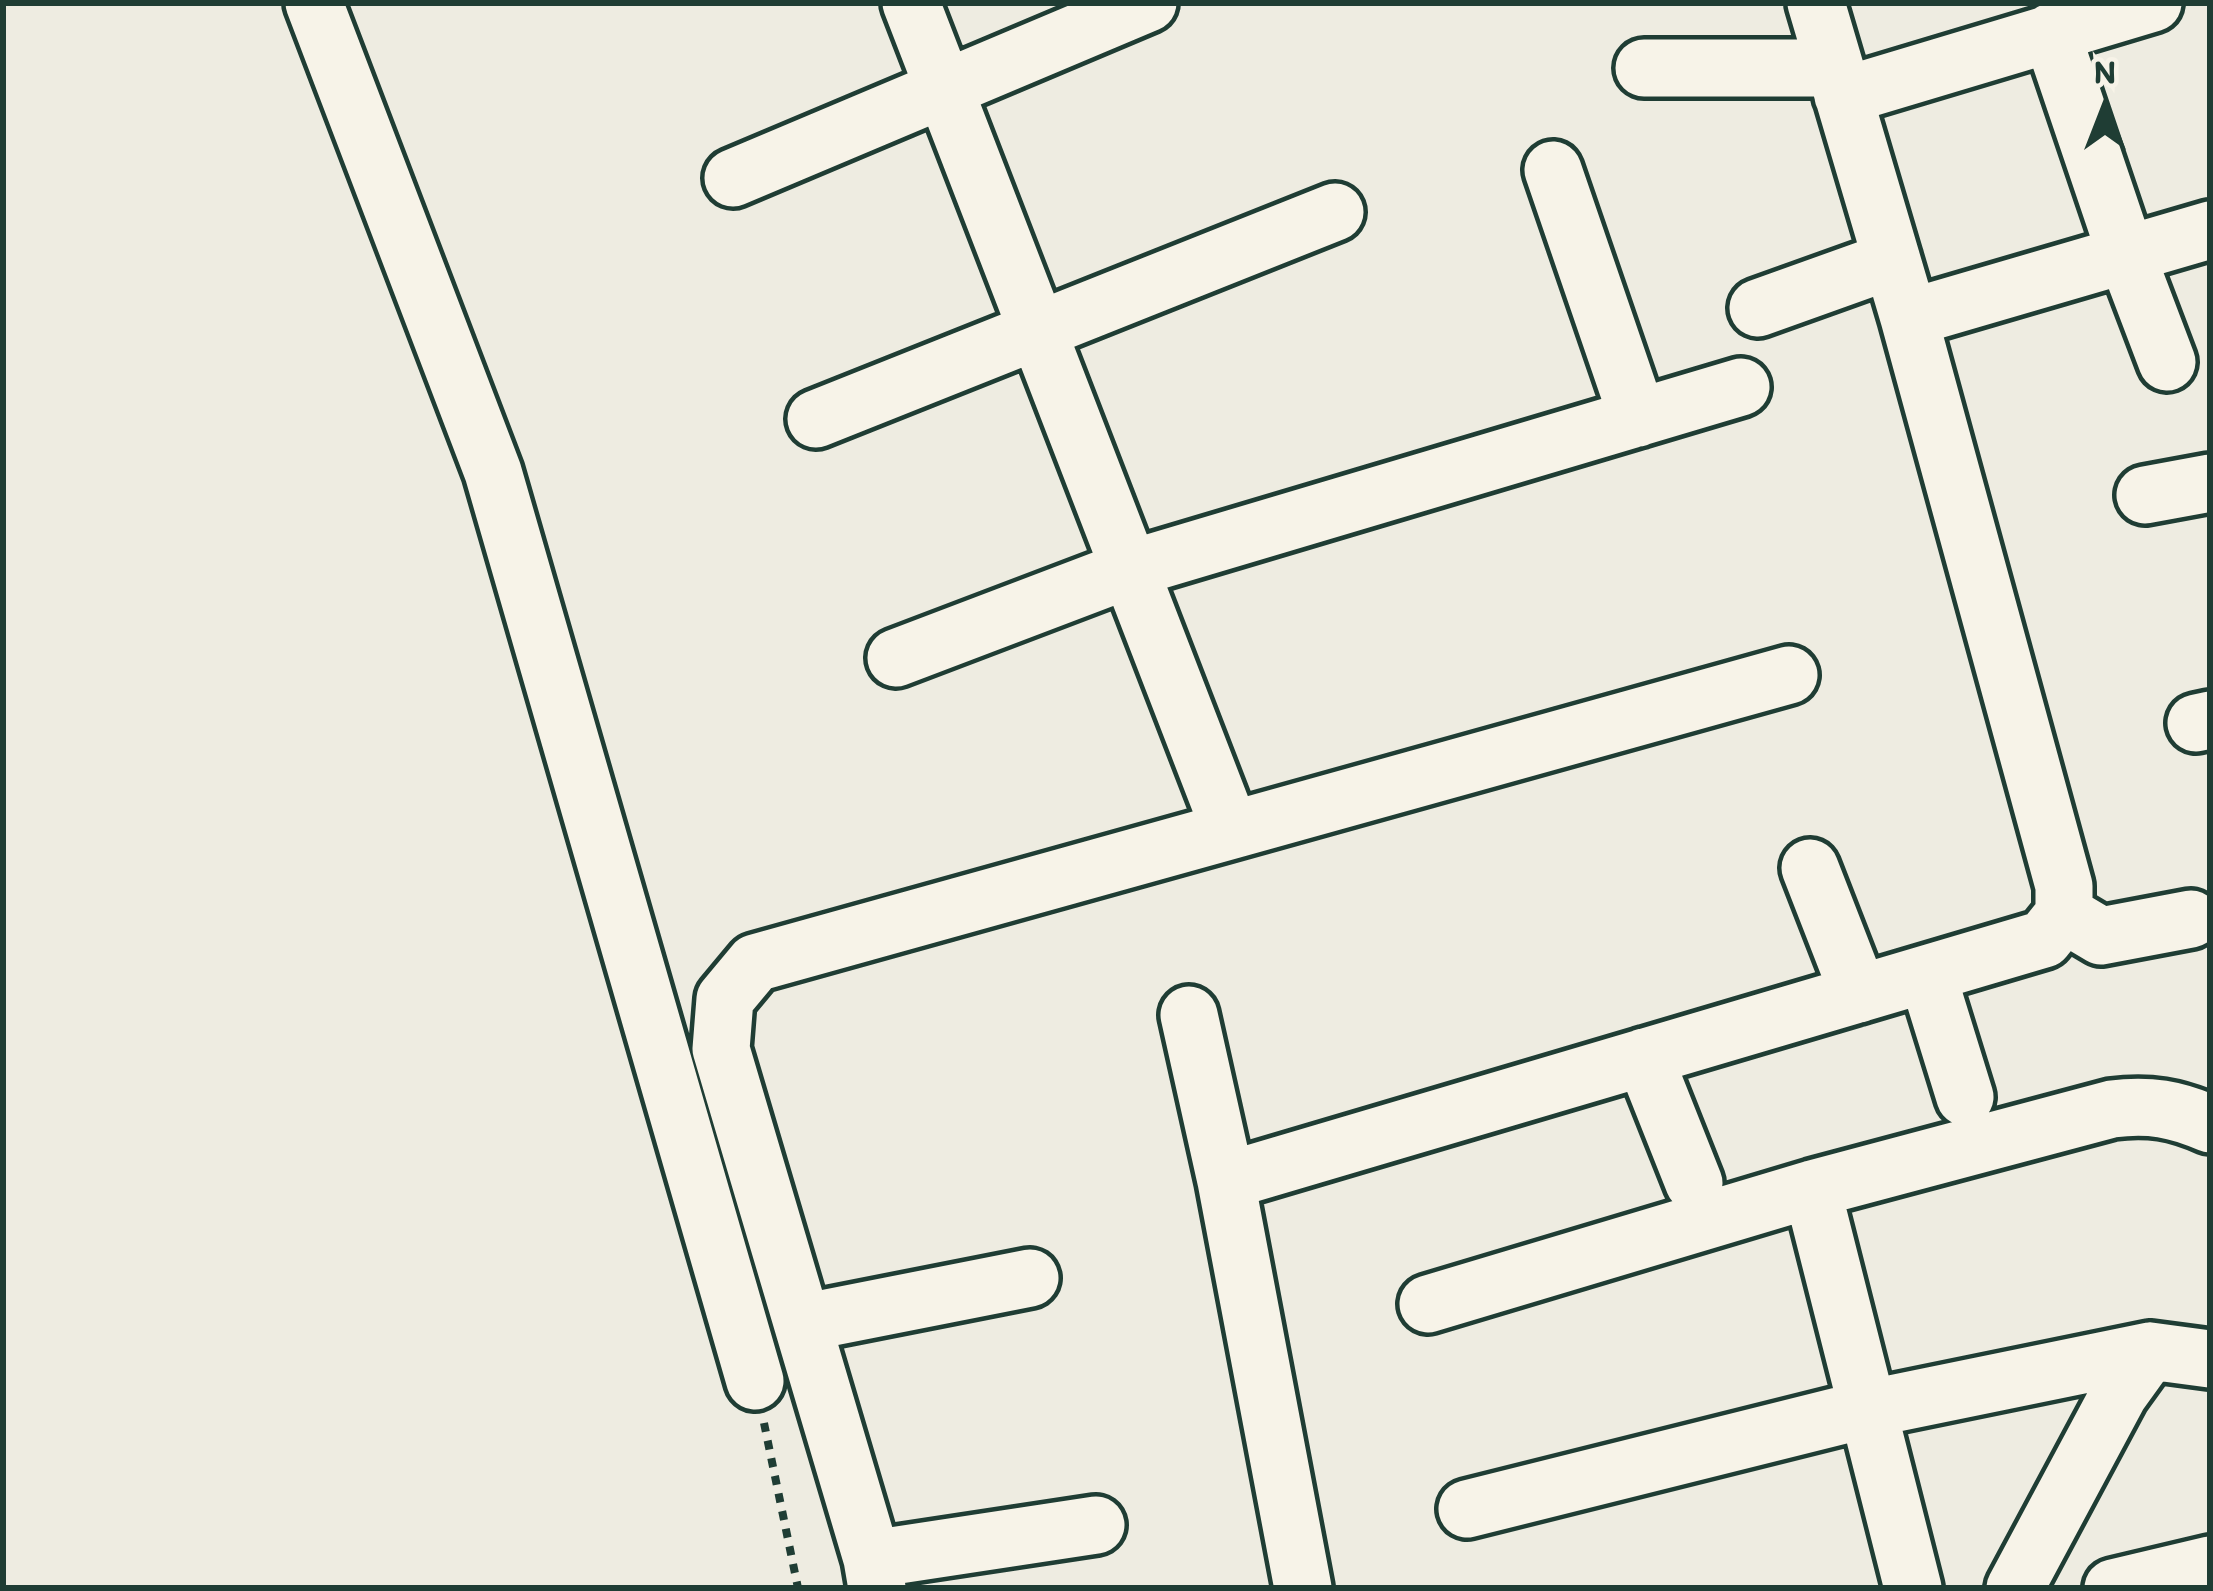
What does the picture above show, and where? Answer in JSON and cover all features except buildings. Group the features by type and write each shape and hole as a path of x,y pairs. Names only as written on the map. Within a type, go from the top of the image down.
{"street":[{"path":"314,3 493,472 755,1381"},
{"path":"911,3 1230,829"},
{"path":"733,178 1148,3"},
{"path":"1226,1180 2044,939 2063,914 2064,886 1909,318 1816,3"},
{"path":"1644,68 1839,82 2070,19 2153,3"},
{"path":"2070,19 2126,254 2167,362"},
{"path":"1553,170 1638,418"},
{"path":"816,418 1335,212"},
{"path":"1909,318 2210,230"},
{"path":"1758,308 1892,260"},
{"path":"896,658 1130,569 1741,387"},
{"path":"2145,495 2210,482"},
{"path":"1096,1526 874,1574 721,1049 725,999 755,964 1789,675"},
{"path":"1810,868 1859,994"},
{"path":"2063,914 2101,936 2191,919"},
{"path":"1927,974 1965,1096"},
{"path":"1189,1015 1226,1180 1303,1588"},
{"path":"1644,1057 1694,1183"},
{"path":"1427,1304 1812,1190 2112,1109 2146,1104 2210,1124"},
{"path":"1812,1190 1912,1588"},
{"path":"802,1323 1030,1277"},
{"path":"2015,1588 2119,1394 2150,1351"},
{"path":"1467,1509 1867,1409 2150,1351 2210,1359"},
{"path":"2113,1588 2210,1565"}],"path":[{"path":"755,1381 798,1588"}]}
